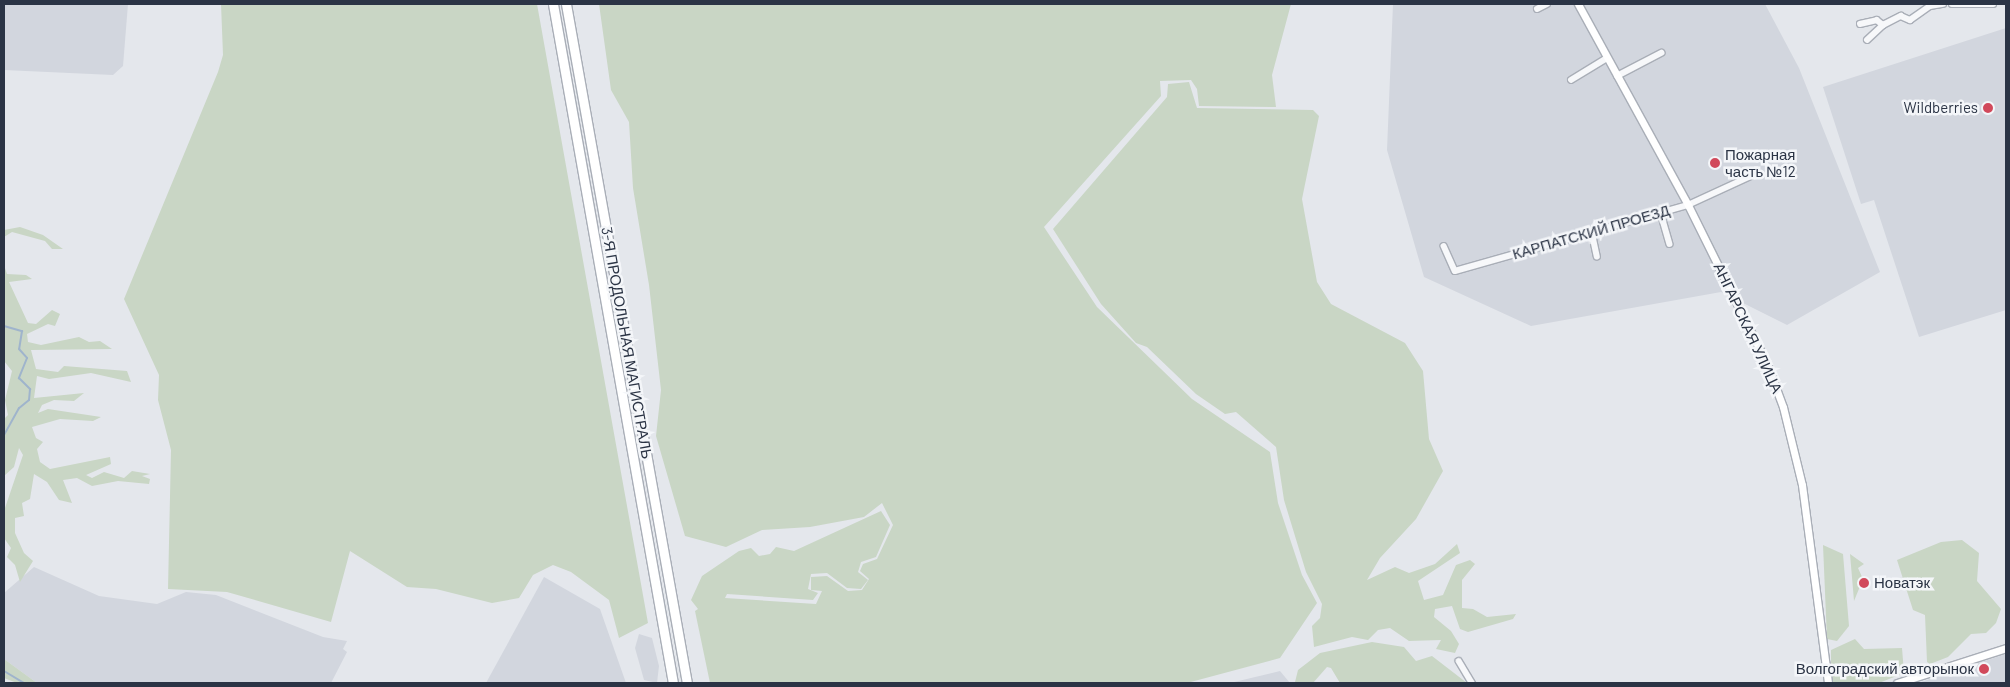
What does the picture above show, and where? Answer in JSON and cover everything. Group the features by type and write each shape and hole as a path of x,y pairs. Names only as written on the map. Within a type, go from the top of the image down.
{"highway":[{"name":"3-Я ПРОДОЛЬНАЯ МАГИСТРАЛЬ","path":"553,4 672,683"},
{"name":"3-Я ПРОДОЛЬНАЯ МАГИСТРАЛЬ","path":"566,4 687,683"}],"main road":[{"name":"АНГАРСКАЯ УЛИЦА","path":"1578,4 1688,205 1750,326 1783,407 1811,538 1828,683"},
{"path":"1897,683 2006,648"}],"street":[{"path":"1537,9 1547,4"},
{"path":"1867,40 1883,25 1901,16 1910,20 1930,6 1943,4"},
{"path":"1952,4 1993,4"},
{"path":"1860,24 1877,20 1883,25"},
{"path":"1617,76 1660,53"},
{"path":"1571,80 1607,58"},
{"name":"КАРПАТСКИЙ ПРОЕЗД","path":"1444,246 1455,271 1688,205 1749,177"},
{"path":"1661,213 1670,244"},
{"path":"1592,232 1597,256"},
{"path":"1459,661 1472,683"}],"shaded area":[{"path":"4,4 128,4 123,66 113,75 4,70"},
{"path":"1393,4 1765,4 1799,68 1880,272 1787,325 1721,292 1531,326 1424,277 1387,150"},
{"path":"2006,28 2006,310 1919,337 1874,200 1861,204 1823,87"},
{"path":"34,567 99,596 157,604 186,592 216,595 323,637 347,641 343,649 347,652 331,683 37,683 4,659 4,593"},
{"path":"544,577 600,609 626,683 486,683"},
{"path":"639,634 652,638 659,666 657,683 644,680 635,648"},
{"name":"Волгоградский авторынок","path":"2006,654 2006,683 1918,683"},
{"path":"1280,671 1290,683 1230,683"}],"green space":[{"path":"221,4 537,4 648,623 619,638 609,600 571,572 553,565 533,575 519,598 492,603 436,589 407,587 350,551 331,622 227,592 168,589 171,450 158,400 159,375 124,299 218,72 223,55"},
{"path":"599,4 1291,4 1272,75 1276,107 1199,106 1197,89 1191,80 1160,81 1161,96 1044,227 1097,307 1192,399 1270,452 1278,503 1302,575 1317,603 1280,658 1187,683 710,683 695,611 698,609 691,600 702,576 739,551 751,548 759,556 770,554 776,547 794,551 881,511 890,525 876,557 861,562 858,572 868,580 861,589 847,588 827,573 811,574 808,589 818,593 813,600 727,594 725,598 816,604 822,591 811,590 811,577 827,576 848,591 862,590 869,579 860,571 863,564 877,559 893,525 882,503 864,517 810,527 762,530 726,547 685,536 656,436 661,390 649,285 633,188 629,122 611,90"},
{"path":"1189,82 1197,108 1313,110 1319,116 1302,199 1317,282 1331,304 1405,343 1423,371 1429,439 1443,471 1416,519 1380,558 1367,580 1395,567 1409,573 1435,564 1457,544 1460,553 1418,581 1424,600 1443,595 1456,565 1470,560 1475,564 1462,580 1462,608 1473,609 1487,617 1516,614 1513,619 1468,632 1460,629 1452,606 1435,609 1434,617 1451,631 1459,644 1455,653 1436,649 1441,640 1409,641 1390,628 1378,630 1368,640 1352,637 1314,647 1312,626 1320,618 1322,604 1306,572 1284,500 1276,447 1236,412 1225,414 1196,394 1147,347 1136,343 1101,304 1053,229 1167,97 1168,84"},
{"path":"20,227 43,235 63,249 52,249 45,241 12,232 4,237 4,230"},
{"path":"4,265 7,274 26,275 32,279 9,282 28,323 36,324 52,310 60,314 55,326 48,324 27,334 28,342 41,345 79,337 89,342 100,341 112,349 31,350 36,369 58,372 64,366 127,371 131,382 91,373 49,379 37,376 34,398 84,393 74,401 54,400 42,405 38,413 48,409 101,417 93,421 60,419 32,427 36,438 43,442 37,449 40,462 50,469 110,457 111,464 86,475 92,478 104,472 124,478 132,471 150,474 142,476 150,479 149,484 118,481 92,486 77,478 63,480 72,503 59,500 47,482 34,474 30,499 22,503 24,516 15,518 15,533 24,553 33,561 20,582 15,565 7,557 11,548 4,538 4,511 23,455 19,448 14,467 4,476 4,419 8,415 5,400 12,371 4,361"},
{"path":"1962,540 1979,553 1977,581 2001,609 1996,623 1986,633 1971,634 1948,657 1930,664 1927,662 1925,615 1913,610 1897,560 1941,542"},
{"path":"1823,545 1843,554 1849,626 1837,641 1827,639"},
{"path":"1850,554 1864,564 1858,568 1863,579 1854,601"},
{"path":"1855,639 1864,649 1902,648 1904,673 1879,683 1831,683 1831,650"},
{"path":"1372,642 1404,647 1416,661 1432,656 1467,683 1340,683 1331,668 1327,667 1313,683 1295,682 1298,670 1320,653"},
{"path":"4,659 37,683 17,683 4,678"}],"waterway":[{"path":"4,326 22,331 19,349 27,358 19,378 30,389 29,400 19,408 4,435"},
{"path":"4,671 24,683"}],"place":[{"name":"Wildberries","path":"1988,108"},
{"name":"Пожарная часть №12","path":"1715,163"},
{"name":"Новатэк","path":"1864,583"},
{"name":"Волгоградский авторынок","path":"1984,669"}]}
